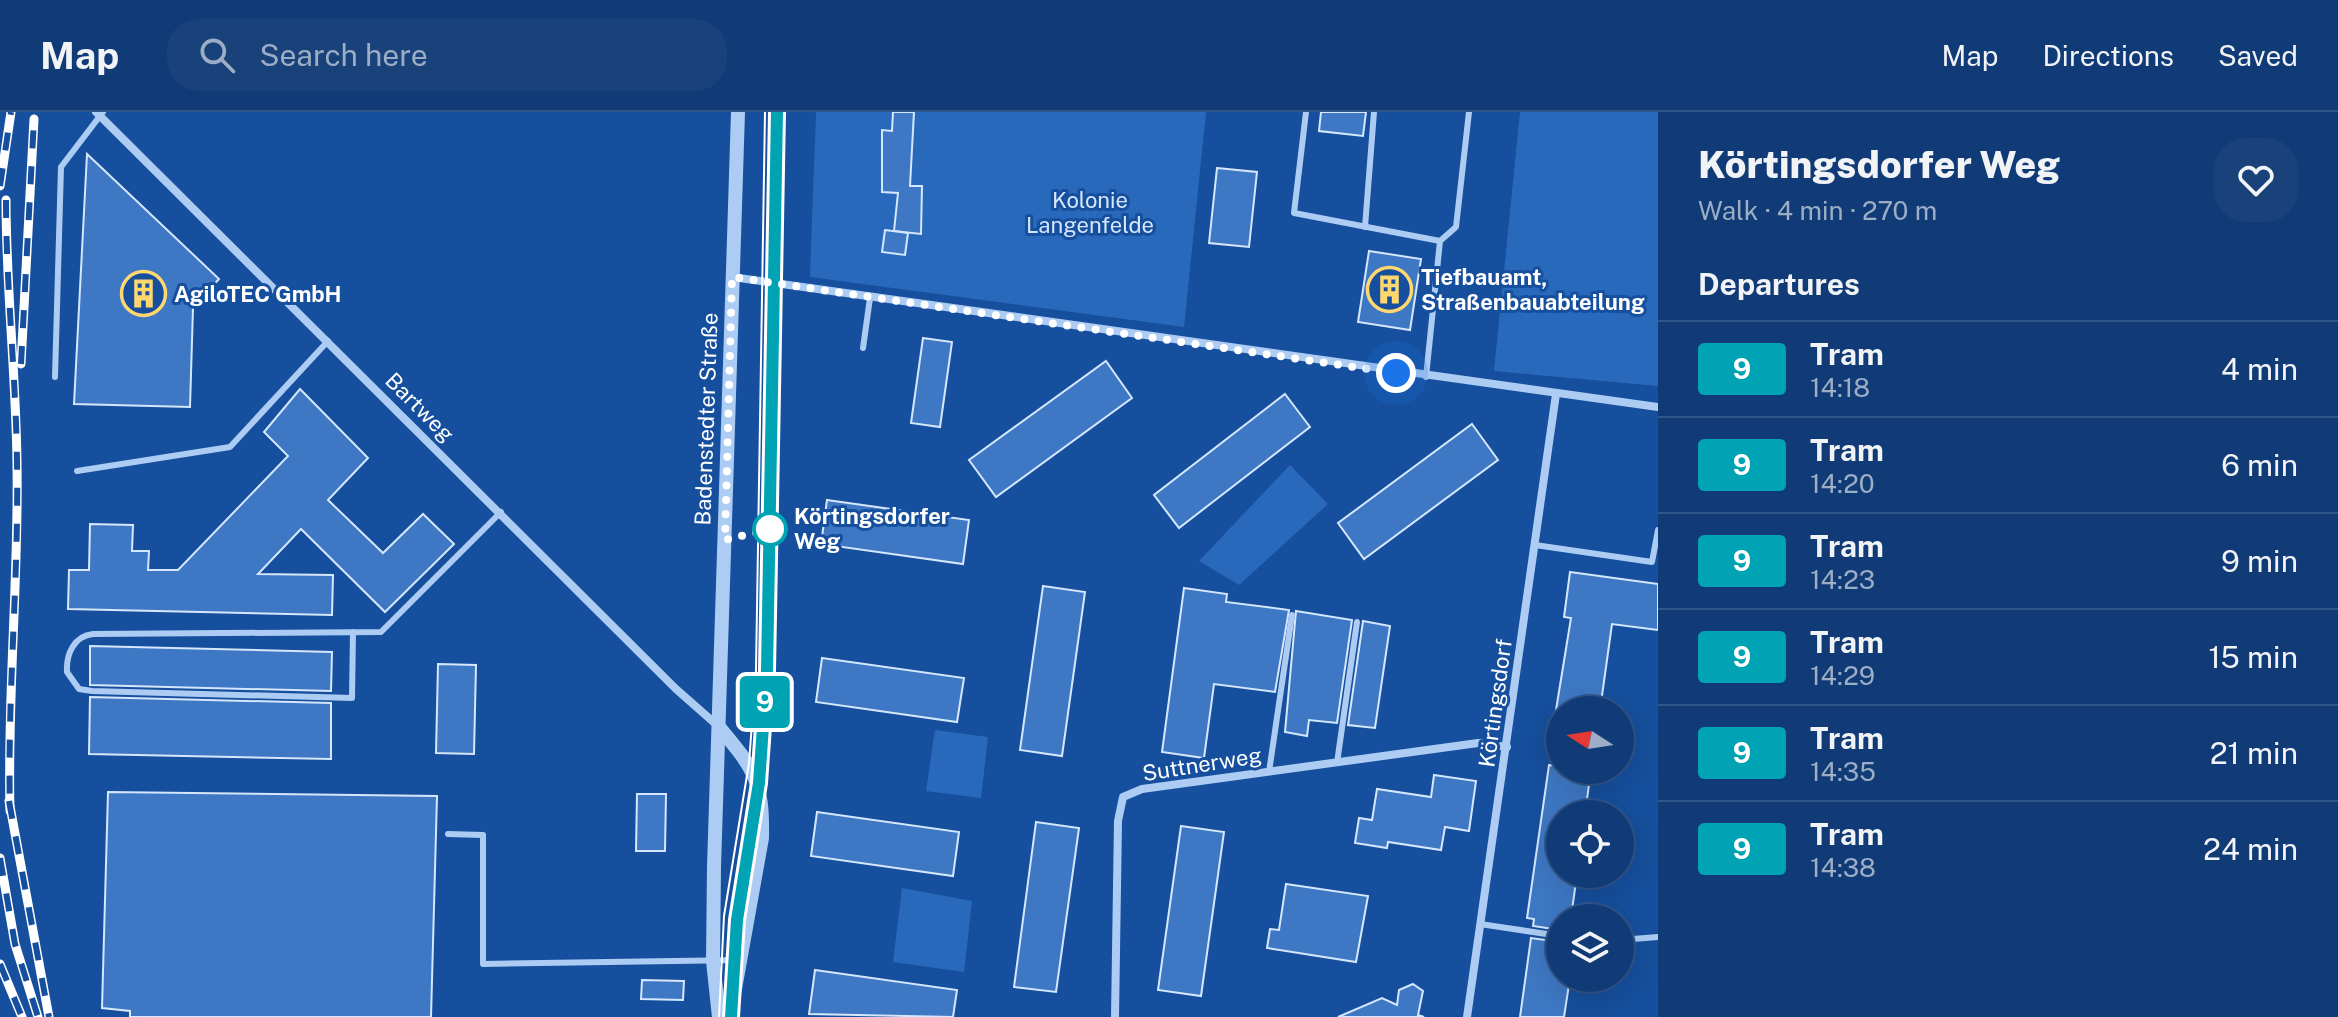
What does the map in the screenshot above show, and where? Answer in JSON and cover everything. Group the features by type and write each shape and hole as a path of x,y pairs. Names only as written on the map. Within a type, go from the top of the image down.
{"street":[{"name":"Badenstedter Straße","path":"719,1017 713,961 738,112"},
{"name":"Bartweg","path":"100,113 676,689 719,727"},
{"path":"732,277 1426,377 1658,407"},
{"name":"Körtingsdorf","path":"1467,1017 1556,394"},
{"path":"719,727 749,763 760,786 763,808 762,838 730,1017"},
{"name":"Suttnerweg","path":"1115,1017 1118,821 1123,797 1142,789 1478,743 1507,747"}],"lane":[{"path":"1306,112 1294,213 1440,241"},
{"path":"1365,227 1374,112"},
{"path":"1426,377 1440,241 1456,227 1469,112"},
{"path":"55,377 61,167 100,113"},
{"path":"863,348 870,298"},
{"path":"77,471 230,447 328,341"},
{"path":"353,632 352,698 92,691 79,689 67,672 72,647 84,635 93,634 353,632 381,632 501,512"},
{"path":"1535,545 1652,562 1658,530"},
{"path":"1269,772 1292,615"},
{"path":"1337,763 1357,622"},
{"path":"448,834 483,835 483,964 741,960"},
{"path":"1480,924 1546,934"},
{"path":"1634,939 1658,937"}],"green space":[{"name":"Kolonie Langenfelde","path":"816,112 1206,112 1184,327 810,277"},
{"path":"1520,112 1658,112 1658,386 1494,371"},
{"path":"1290,465 1328,504 1239,585 1199,561"},
{"path":"935,730 988,737 981,798 926,791"},
{"path":"902,888 972,901 964,972 893,962"}],"building":[{"path":"893,112 914,112 910,186 922,186 921,234 894,231 898,193 882,192 882,130 892,131"},
{"path":"1321,112 1366,112 1363,136 1319,131"},
{"name":"AgiloTEC GmbH","path":"87,154 219,279 193,308 190,407 74,404"},
{"path":"1217,168 1257,172 1249,247 1209,243"},
{"path":"885,230 908,233 905,255 882,252"},
{"name":"Tiefbauamt, Straßenbauabteilung","path":"1369,251 1421,259 1410,330 1358,322"},
{"path":"923,338 952,342 940,427 911,423"},
{"path":"1106,361 1132,398 996,497 969,460"},
{"path":"300,389 368,458 328,500 383,553 423,514 454,544 385,612 301,529 258,574 333,575 332,615 68,609 69,570 89,570 90,524 133,525 132,551 149,551 148,570 178,570 288,456 264,432"},
{"path":"1285,394 1310,427 1179,528 1154,495"},
{"path":"1472,424 1498,460 1364,559 1338,523"},
{"path":"827,500 969,520 963,564 821,544"},
{"path":"1570,572 1658,584 1658,630 1612,624 1602,696 1558,696 1571,618 1564,617"},
{"path":"1043,586 1085,592 1062,756 1020,750"},
{"path":"1184,588 1227,594 1226,602 1289,610 1275,692 1214,684 1204,758 1162,752"},
{"path":"1296,611 1352,620 1337,723 1309,720 1307,736 1285,732"},
{"path":"1363,621 1390,626 1375,728 1348,725"},
{"path":"90,646 332,652 331,691 90,685"},
{"path":"822,658 964,678 957,722 816,702"},
{"path":"438,664 476,665 474,754 436,753"},
{"path":"90,697 331,703 331,759 89,754"},
{"path":"1434,775 1476,781 1469,831 1445,827 1441,850 1388,842 1387,848 1355,843 1359,818 1372,820 1377,789 1431,797"},
{"path":"1546,784 1589,784 1587,800 1546,800 1546,888 1575,888 1573,904 1546,904 1546,928 1533,926 1534,919 1527,918"},
{"path":"108,792 437,796 431,1017 130,1017 130,1011 102,1008"},
{"path":"637,794 666,794 665,851 636,851"},
{"path":"817,812 959,832 953,876 811,856"},
{"path":"1036,822 1079,828 1056,992 1014,987"},
{"path":"1181,826 1224,832 1201,996 1158,990"},
{"path":"1286,884 1368,896 1356,962 1267,948 1270,929 1279,930"},
{"path":"1531,938 1546,940 1546,992 1568,992 1564,1017 1520,1017"},
{"path":"815,970 957,990 953,1017 809,1014"},
{"path":"642,980 684,981 683,1000 641,999"},
{"path":"1413,984 1423,991 1418,1015 1424,1017 1338,1017 1382,998 1397,1005 1399,990"}],"tram line":[{"path":"719,1017 724,916 749,763 756,670 765,112"},
{"path":"769,587 777,112"},
{"name":"9","path":"731,1017 737,920 759,783 767,670 777,112"},
{"path":"731,1009 765,699"}],"railway":[{"path":"0,186 11,112"},
{"path":"21,364 34,119"},
{"path":"6,200 17,463 10,811"},
{"path":"9,801 49,1017"},
{"path":"0,858 15,944 38,1017"},
{"path":"0,964 22,1017"}],"place":[{"name":"Tiefbauamt, Straßenbauabteilung","path":"1390,290"},
{"name":"AgiloTEC GmbH","path":"143,294"},
{"name":"Körtingsdorfer Weg","path":"770,529"}],"route":[{"path":"770,529 725,540 732,277 1396,373"}]}
